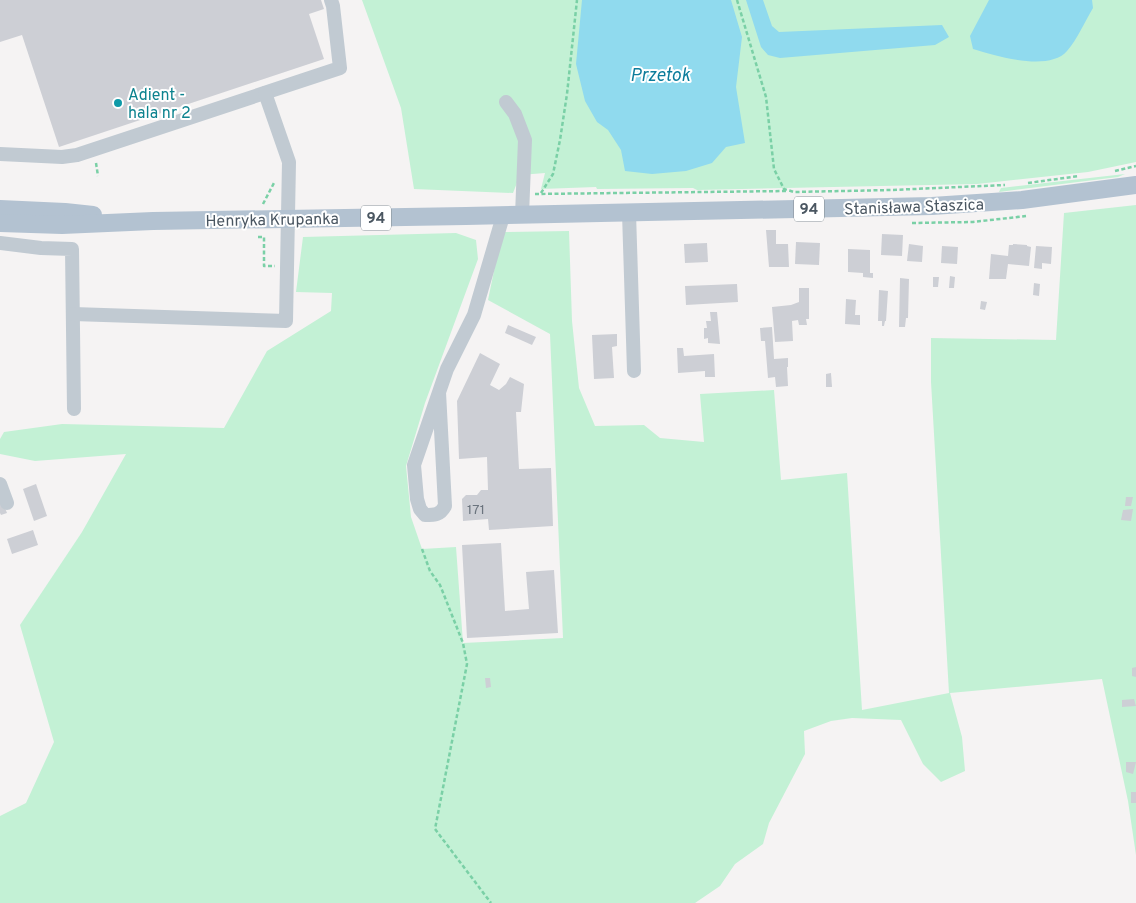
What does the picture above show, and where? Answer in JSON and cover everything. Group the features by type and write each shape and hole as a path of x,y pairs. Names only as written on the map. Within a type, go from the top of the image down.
{"main road":[{"name":"Stanisława Staszica","path":"481,216 976,204 1031,199 1136,185"},
{"name":"Henryka Krupanka","path":"0,209 65,212 153,221"},
{"name":"Henryka Krupanka","path":"0,223 62,225 153,221 481,216"}],"street":[{"path":"0,154 62,157 77,154 340,68 331,0"},
{"path":"73,314 286,320 289,162 265,93"},
{"path":"506,102 515,114 525,140 522,215"},
{"path":"629,213 634,371"},
{"path":"439,392 445,506 442,512 436,515 426,515 420,509 417,499 414,465 439,392 447,369 474,315 503,216"},
{"path":"0,243 40,248 72,248 74,409"},
{"path":"0,484 7,503"}],"path":[{"path":"541,193 553,174 560,140 577,0"},
{"path":"737,0 766,97 774,169 781,186 788,191"},
{"path":"1111,172 1136,166"},
{"path":"1022,185 1035,181 1082,176"},
{"path":"261,208 275,180"},
{"path":"524,194 881,190 1011,186"},
{"path":"258,237 264,237 264,266 287,266"},
{"path":"422,549 430,571 440,585 450,610 462,643 467,664 435,829 491,903"}],"green space":[{"path":"362,0 1136,0 1136,162 1088,172 977,184 697,190 693,188 597,189 596,187 541,189 545,173 520,175 513,193 414,189 401,108"},
{"path":"1125,174 1118,177 999,192 1001,188"},
{"path":"1136,205 1136,855 1128,801 1102,679 950,693 962,737 965,771 941,782 923,764 901,720 852,718 831,721 804,731 805,754 769,823 763,844 735,864 720,886 695,903 0,903 0,816 26,803 54,742 20,625 82,532 126,454 35,461 0,454 0,439 4,432 62,424 224,428 267,351 331,311 332,293 296,292 303,237 456,233 476,240 478,259 425,403 406,466 411,517 422,549 456,547 463,643 563,638 550,334 488,300 502,232 569,231 572,321 579,388 595,426 644,425 660,438 704,442 700,394 774,390 781,480 847,473 862,710 949,693 931,382 931,338 1056,340 1064,213"}],"water":[{"name":"Przetok","path":"582,0 731,0 742,37 736,87 745,143 726,147 712,163 686,171 652,174 625,171 621,150 608,130 597,122 585,101 576,64"},
{"path":"746,0 763,0 772,26 779,32 942,25 949,37 935,45 780,58 768,55 761,47"},
{"path":"989,0 1092,0 1093,8 1071,47 1059,57 1048,61 1022,60 973,49 970,36"}],"building":[{"name":"Adient - hala nr 2","path":"0,0 321,0 324,9 309,14 324,59 59,147 22,35 0,42"},
{"path":"766,230 776,230 776,244 788,244 789,267 769,267"},
{"path":"882,234 903,235 902,256 881,255"},
{"path":"796,242 820,243 819,265 795,264"},
{"path":"707,243 708,262 685,263 684,244"},
{"path":"909,244 923,246 922,262 907,261"},
{"path":"1009,245 1031,247 1029,266 1008,264 1006,279 989,279 991,254 1008,256"},
{"path":"942,246 958,247 957,264 941,263"},
{"path":"1036,246 1052,247 1051,264 1042,263 1042,269 1034,268"},
{"path":"848,249 870,250 870,273 873,273 873,278 863,277 863,273 848,272"},
{"path":"950,276 955,277 954,288 949,288"},
{"path":"933,277 939,277 938,287 933,287"},
{"path":"900,278 909,279 908,318 906,318 905,327 899,327"},
{"path":"1034,283 1040,284 1039,296 1033,295"},
{"path":"737,284 738,302 686,305 685,286"},
{"path":"799,288 809,288 809,319 806,319 807,325 799,325 798,320 792,321 793,341 775,342 772,307 799,302"},
{"path":"879,290 888,291 884,326 882,326 882,321 878,321"},
{"path":"846,299 856,300 855,315 860,315 860,325 845,324"},
{"path":"981,301 987,302 985,310 980,309"},
{"path":"710,312 717,312 720,344 708,343 708,338 704,339 704,328 707,328 706,321 711,321"},
{"path":"508,325 536,337 532,345 505,333"},
{"path":"772,327 774,359 788,358 788,386 776,387 775,377 768,378 765,341 761,341 760,328"},
{"path":"617,334 617,346 612,347 614,378 594,379 592,335"},
{"path":"677,348 683,348 684,356 714,354 715,377 705,377 705,371 678,373"},
{"path":"480,353 500,364 490,385 499,390 510,377 524,384 521,412 516,412 519,469 551,468 553,526 489,530 488,519 463,521 462,499 466,495 477,495 481,490 488,490 487,457 459,459 457,401"},
{"path":"831,373 832,387 826,387 826,374"},
{"path":"36,484 47,516 34,521 23,489"},
{"path":"0,495 7,513 1,515 0,513"},
{"path":"1126,497 1133,497 1131,506 1125,506"},
{"path":"1133,509 1131,521 1121,520 1123,510"},
{"path":"33,530 38,545 12,554 7,539"},
{"path":"501,543 505,611 529,609 526,572 554,570 558,633 467,638 462,545"},
{"path":"1136,667 1136,677 1132,676 1132,668"},
{"path":"485,678 490,678 491,687 486,688"},
{"path":"1134,699 1136,706 1122,707 1122,700"},
{"path":"1126,762 1136,762 1133,774 1126,772"},
{"path":"1131,792 1136,792 1136,803 1131,803"}],"place":[{"name":"Adient - hala nr 2","path":"118,103"}]}
